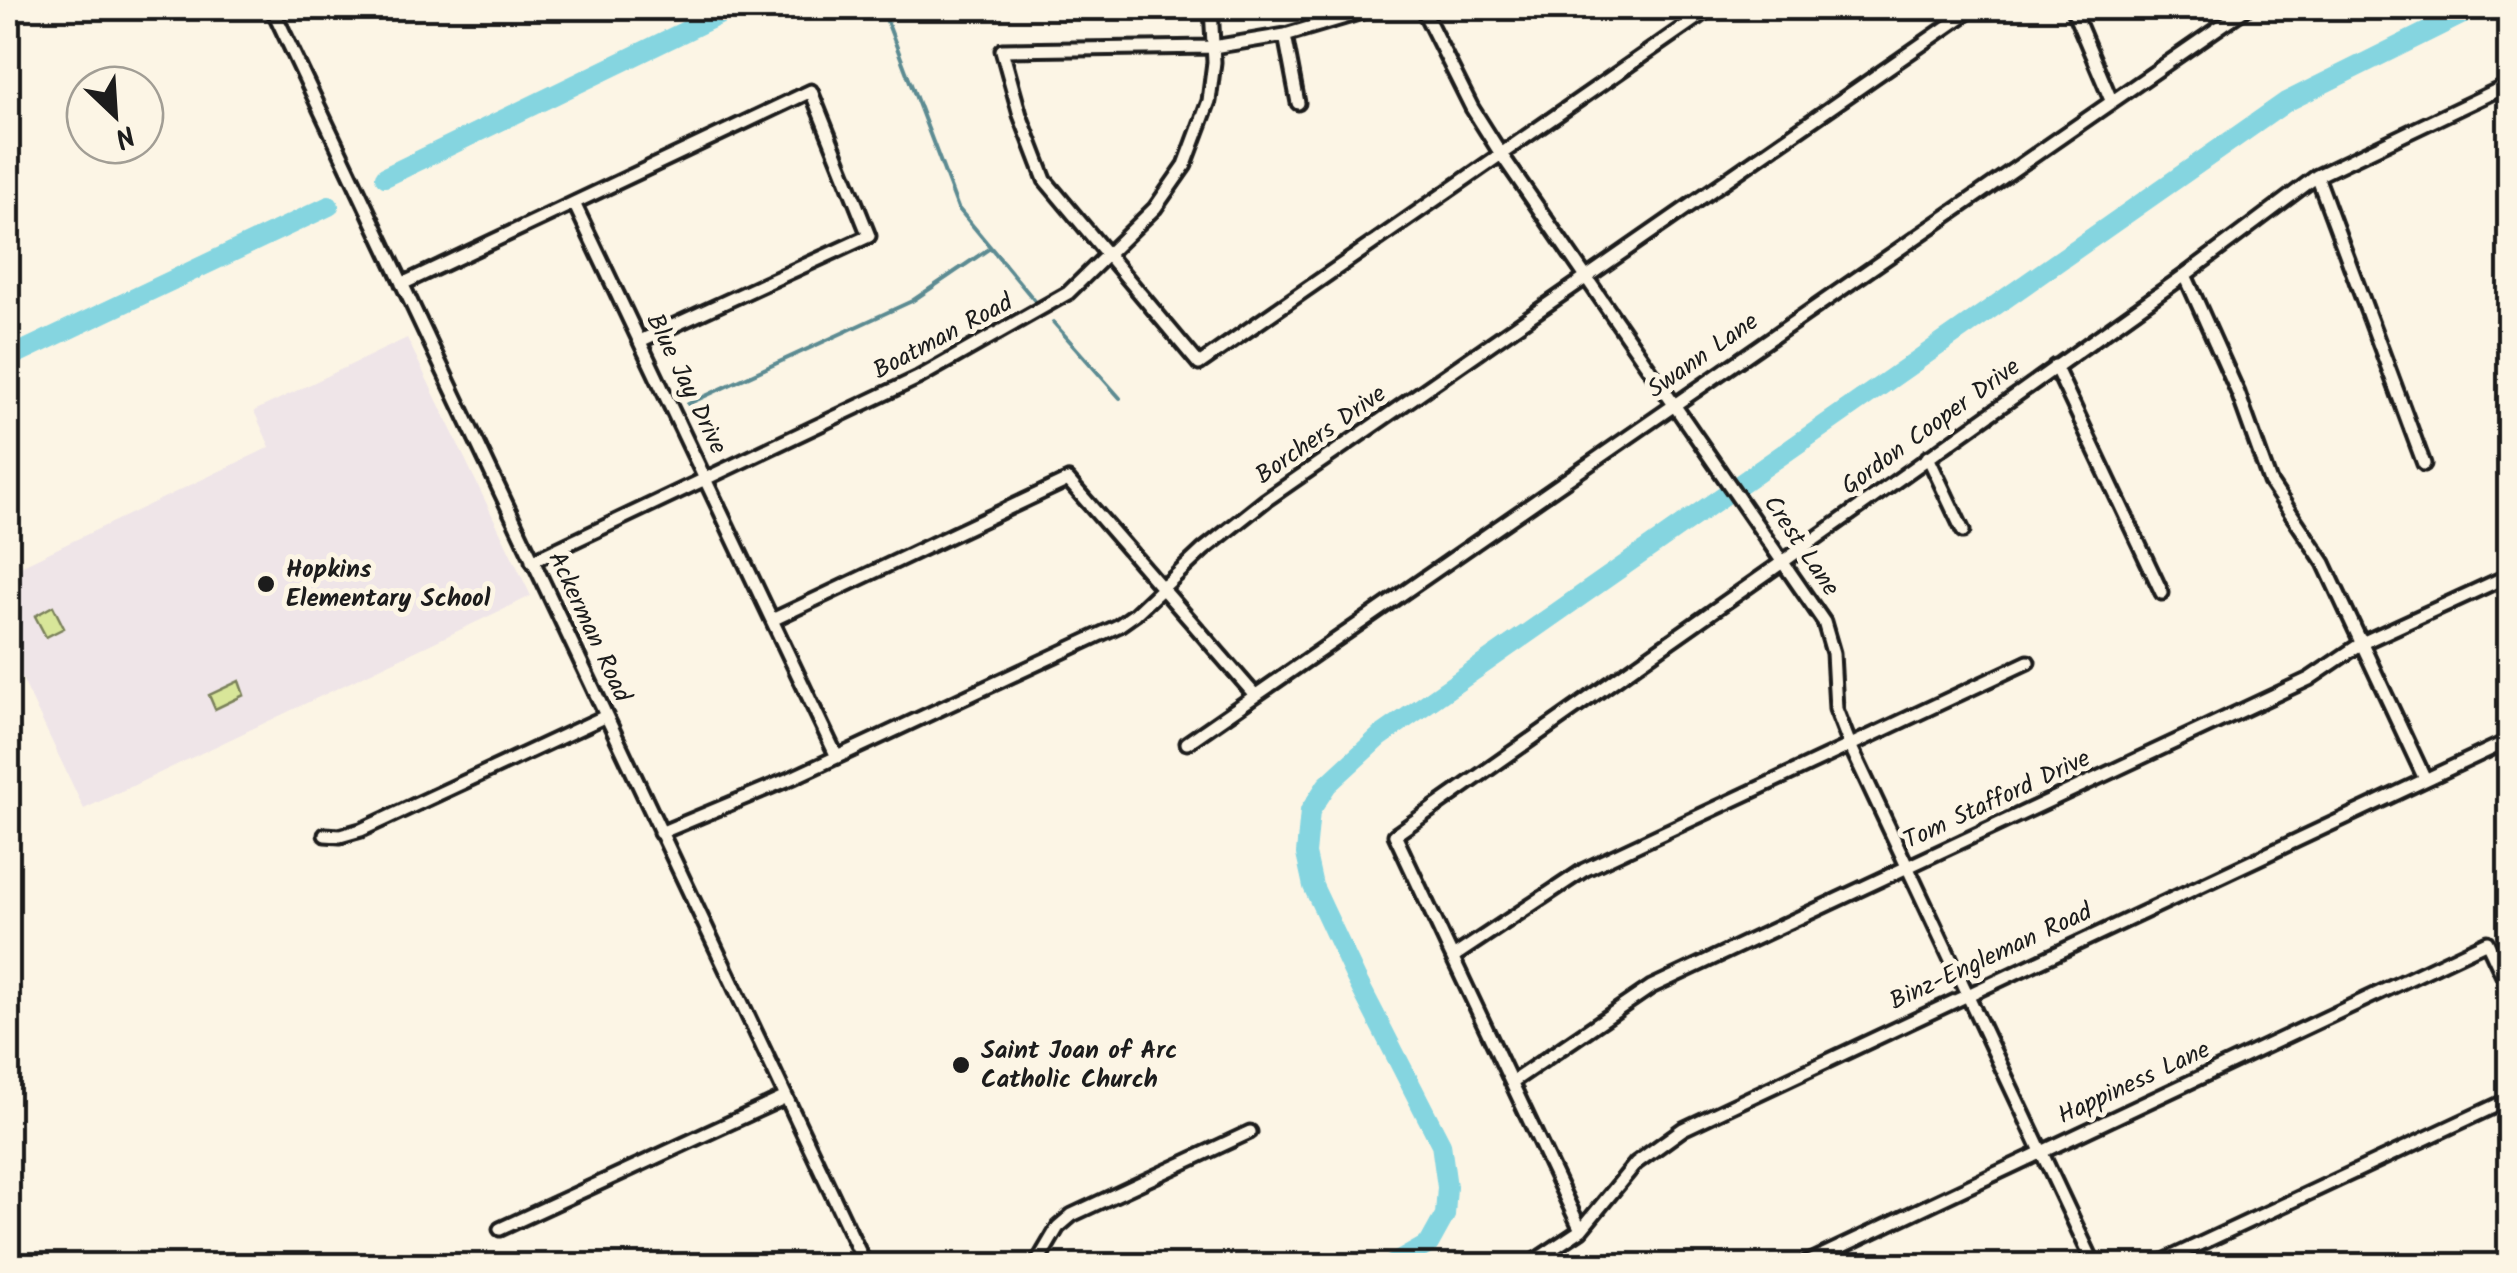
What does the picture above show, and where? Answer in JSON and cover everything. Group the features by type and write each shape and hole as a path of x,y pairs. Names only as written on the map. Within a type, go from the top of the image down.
{"street":[{"name":"Ackerman Road","path":"272,8 866,1266"},
{"name":"Boatman Road","path":"532,561 968,352 1068,293 1155,208 1185,165 1208,101 1213,47 1211,8"},
{"path":"1376,8 1285,35 1213,47 1002,50 1020,114 1046,180 1199,364 1711,8"},
{"name":"Crest Lane","path":"1422,8 1450,67 1501,154 1817,609 1828,632 1836,709 1850,745 2096,1266"},
{"name":"Borchers Drive","path":"660,833 837,758 1118,626 1266,500 1974,8"},
{"path":"2072,8 2111,100"},
{"name":"Swann Lane","path":"1187,743 2240,9"},
{"path":"1285,35 1298,102"},
{"name":"Gordon Cooper Drive","path":"1453,957 1395,835 2185,275 2317,176 2510,84"},
{"path":"402,284 810,91 869,236 640,341"},
{"path":"2317,176 2424,464"},
{"name":"Blue Jay Drive","path":"574,203 837,758"},
{"path":"2185,275 2238,393 2270,482 2324,563 2425,780"},
{"path":"2055,366 2162,594"},
{"path":"1928,457 1963,531"},
{"path":"772,620 1068,480 1255,694"},
{"name":"Tom Stafford Drive","path":"1512,1082 1651,987 2309,679 2362,644 2510,576"},
{"path":"1581,1230 1453,957 1584,870 2028,662"},
{"path":"325,835 360,830 606,716"},
{"name":"Binz-Engleman Road","path":"1528,1266 1581,1230 1636,1163 1666,1139 1967,993 2510,740"},
{"name":"Happiness Lane","path":"1800,1266 2487,942 2510,991"},
{"path":"500,1229 786,1097"},
{"path":"2154,1266 2510,1099"},
{"path":"1035,1266 1058,1227 1072,1215 1250,1132"}],"shaded area":[{"name":"Hopkins Elementary School","path":"407,338 531,596 84,809 8,649 8,572 270,447 254,411"}],"green space":[{"path":"53,606 64,628 46,637 35,616"},
{"path":"239,681 244,695 215,709 209,695"}],"waterway":[{"path":"385,177 733,8"},
{"path":"882,8 958,208 1035,301"},
{"path":"1390,1266 1429,1244 1445,1215 1447,1187 1441,1144 1313,886 1306,854 1310,811 1327,785 1379,737 2286,102 2475,8"},
{"path":"8,358 329,206"},
{"path":"688,404 912,301 990,248"},
{"path":"1053,322 1120,398"}],"place":[{"name":"Hopkins Elementary School","path":"266,584"},
{"name":"Saint Joan of Arc Catholic Church","path":"961,1065"}]}
